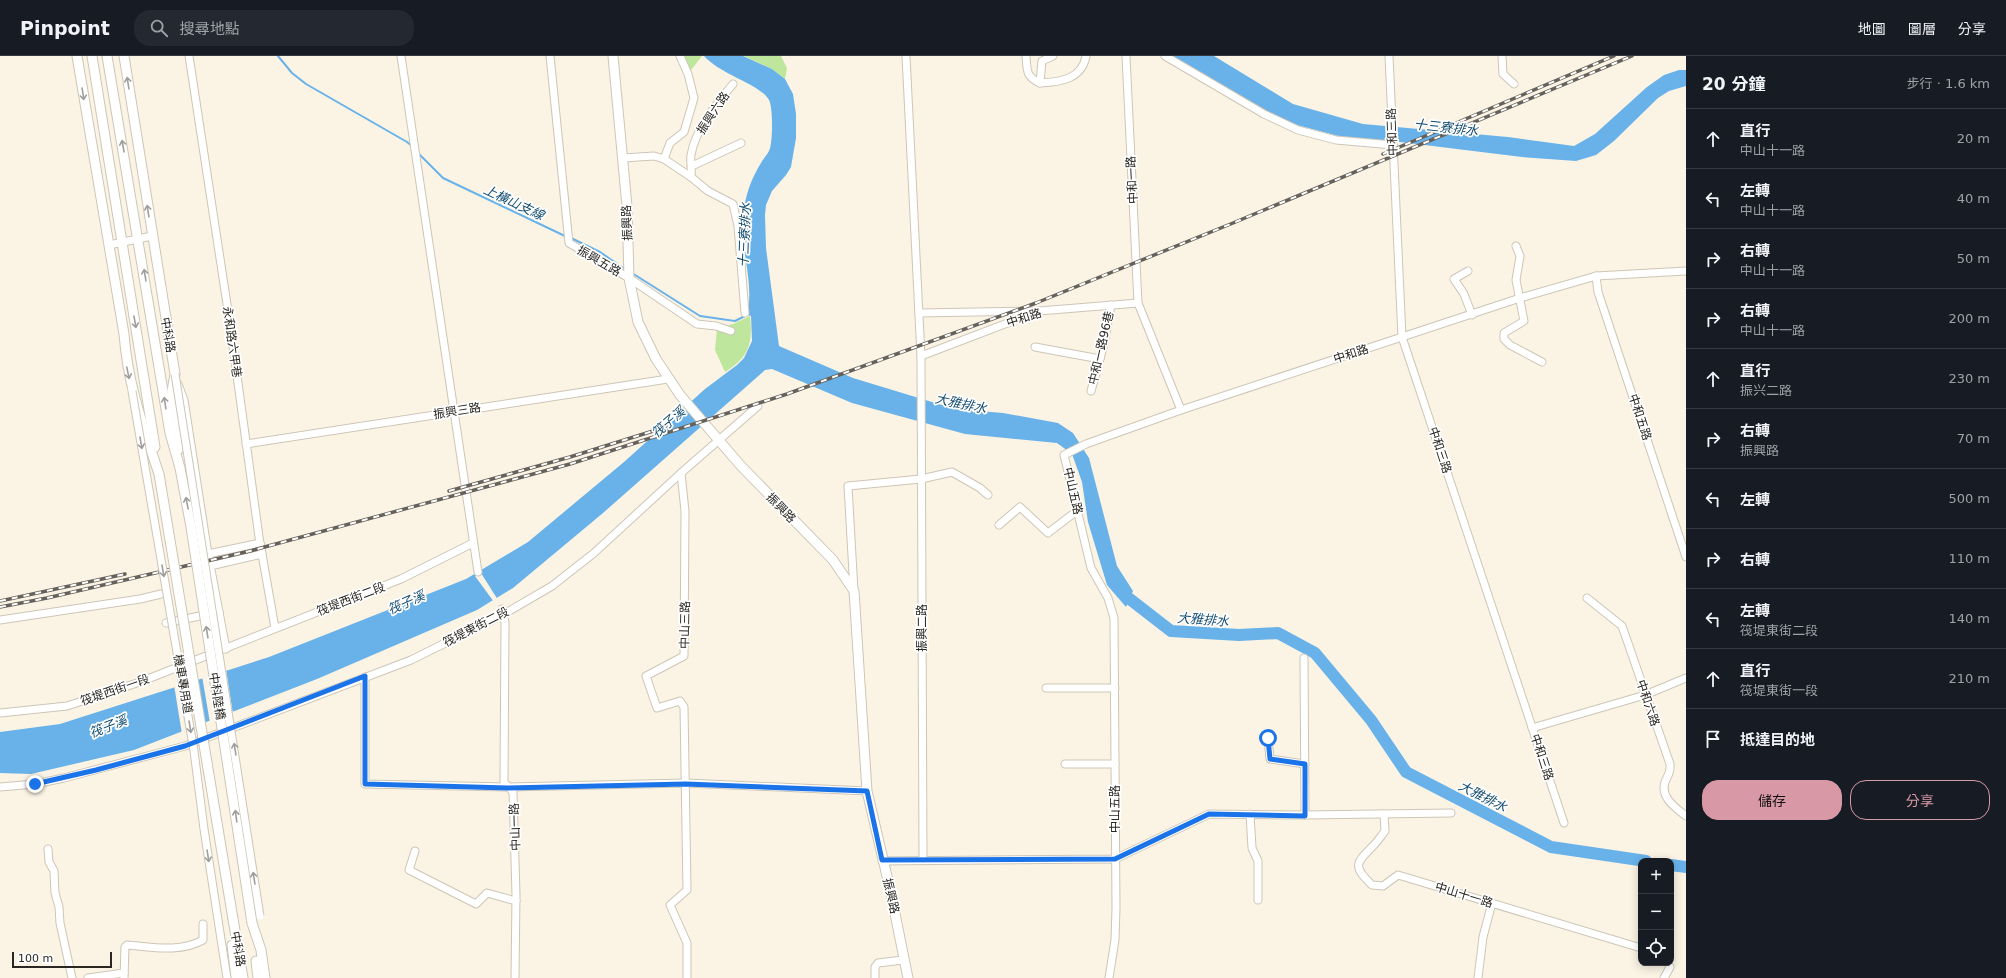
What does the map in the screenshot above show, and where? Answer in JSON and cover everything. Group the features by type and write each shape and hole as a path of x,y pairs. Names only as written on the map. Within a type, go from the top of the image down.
{"street":[{"path":"77,56 124,334 127,366 132,391 159,474"},
{"path":"92,56 159,474"},
{"name":"中科路","path":"107,56 139,239 170,433 180,468"},
{"name":"中科路","path":"124,56 175,374 184,400 210,566 226,649"},
{"name":"永和路六甲巷","path":"189,56 229,316 260,543 275,628"},
{"path":"401,56 478,572"},
{"name":"振興五路","path":"550,56 569,243 629,278 697,324 716,326 731,331"},
{"name":"振興路","path":"613,56 627,206 629,278 638,322 656,359 668,379 741,466 833,560 854,591 867,791 896,917 903,960 908,978"},
{"name":"振興六路","path":"664,159 670,143 684,132 694,98 688,74 680,56"},
{"path":"906,56 920,356"},
{"path":"1026,56 1027,70 1032,79 1040,83 1075,77 1083,66 1086,56"},
{"path":"1040,83 1042,61 1053,56"},
{"name":"中和一路","path":"1126,56 1138,303"},
{"path":"1165,56 1264,114 1298,130 1336,140 1393,144"},
{"path":"1502,56 1502,74 1514,84"},
{"name":"中和三路","path":"1389,59 1402,337 1564,823"},
{"name":"振興六路","path":"691,177 691,156 698,133 713,108 733,84"},
{"path":"692,166 741,143"},
{"path":"623,158 654,156 664,159 691,177 708,191 733,204 738,226 745,313"},
{"path":"109,245 152,236"},
{"path":"1516,246 1520,256 1516,280 1524,321 1509,328 1504,333 1504,339 1510,345 1542,362"},
{"path":"1468,271 1454,279 1464,294 1472,314"},
{"name":"中和路","path":"1064,455 1086,444 1181,410 1520,298 1596,276 1686,271"},
{"name":"中和五路","path":"1596,276 1598,292 1686,557"},
{"path":"1138,303 1181,410"},
{"name":"中和路","path":"920,356 1039,311 1138,303"},
{"name":"中和一路96巷","path":"1091,391 1100,359 1111,305"},
{"path":"919,313 1039,311"},
{"path":"1035,347 1100,359"},
{"name":"振興二路","path":"920,356 923,859"},
{"path":"175,374 172,391 180,468"},
{"path":"175,374 260,916"},
{"name":"振興三路","path":"246,444 668,379"},
{"name":"機車專用道","path":"132,391 194,751 204,829 227,978"},
{"path":"681,473 758,406"},
{"name":"中山五路","path":"1064,455 1078,510 1081,533 1091,568 1108,598 1114,618 1115,940 1109,978"},
{"name":"中科陸橋","path":"180,468 191,527 252,923"},
{"path":"854,591 848,486 921,479 952,472 980,488 988,495"},
{"name":"筏堤東街二段","path":"0,787 35,784 96,770 185,746 365,676 411,660 552,586 594,552 681,473"},
{"name":"中山三路","path":"681,473 685,511 684,656 646,676 657,708 680,701 684,708 687,890 670,905 687,943 687,978"},
{"name":"中科陸橋","path":"159,474 233,919"},
{"path":"998,526 1020,507 1048,533 1078,510"},
{"path":"208,554 260,543"},
{"name":"筏堤西街二段","path":"226,649 275,628 401,579 473,543"},
{"path":"210,566 262,554"},
{"path":"0,620 140,599 161,594"},
{"name":"中和六路","path":"1587,598 1622,626 1670,764 1671,772 1665,784 1666,795 1671,805 1686,816"},
{"path":"166,623 219,612"},
{"name":"中山一路","path":"503,612 504,782 513,792 516,901 515,978"},
{"name":"筏堤西街一段","path":"0,713 67,706 146,680 226,649"},
{"path":"1304,658 1305,816"},
{"path":"365,676 365,784 508,788 686,784 867,791"},
{"path":"1532,728 1645,695 1686,678"},
{"path":"1046,688 1115,688"},
{"path":"1268,738 1270,759 1305,764"},
{"path":"1065,764 1115,764"},
{"path":"882,860 1115,859 1209,814 1305,816 1451,812"},
{"path":"1250,814 1252,848 1258,861 1258,900"},
{"name":"中山十一路","path":"1384,814 1385,831 1374,845 1364,853 1359,862 1359,868 1364,878 1372,885 1383,886 1398,875 1638,947"},
{"path":"48,848 49,862 54,871 62,934 72,978"},
{"path":"416,851 409,870 459,896 476,904 487,893 516,901"},
{"path":"1478,978 1483,937 1492,903"},
{"path":"233,919 232,947 236,978"},
{"name":"中科路","path":"233,919 243,978"},
{"path":"252,923 261,950 265,978"},
{"name":"中科路","path":"252,923 258,978"},
{"path":"88,978 124,975 125,947 128,945 168,949 197,944 202,940 203,924"},
{"path":"875,978 875,967 878,963 903,960"},
{"path":"1664,978 1670,966"}],"green space":[{"path":"680,56 702,56 688,74"},
{"path":"744,56 781,56 787,68 785,79 772,69"},
{"path":"750,316 751,334 748,349 739,361 725,372 715,350 717,328 733,324"}],"water":[{"path":"704,56 743,56 772,69 785,79 793,94 796,114 796,138 791,167 772,191 766,205 765,215 766,248 779,346 853,378 955,409 1003,413 1058,423 1073,433 1089,458 1117,566 1133,591 1126,607 1107,585 1088,522 1082,482 1072,454 1057,443 965,434 852,403 772,369 765,370 603,513 513,588 477,610 317,679 134,750 31,774 0,773 0,732 60,724 269,657 466,579 528,542 624,462 705,389 744,358 752,341 751,316 747,315 749,287 742,230 743,217 746,198 751,182 769,151 772,133 772,117 769,100 764,94 749,84 720,69"},
{"path":"1171,56 1214,56 1293,104 1363,124 1508,137 1574,146 1595,134 1647,87 1664,75 1679,70 1686,70 1686,86 1669,91 1658,98 1614,141 1596,155 1576,161 1522,157 1400,142 1342,137 1297,125 1265,112"}],"pier":[{"path":"481,573 498,600 494,602 475,576"},
{"path":"226,669 233,714 210,723 202,676"},
{"path":"198,678 205,725 182,734 174,685"}],"waterway":[{"name":"上橫山支線","path":"278,56 292,73 306,84 412,146"},
{"name":"上橫山支線","path":"417,152 443,178 567,237"},
{"name":"上橫山支線","path":"571,238 600,252 626,270"},
{"name":"上橫山支線","path":"632,273 700,316 735,321 745,316"},
{"name":"大雅排水","path":"1120,588 1122,593 1171,631 1239,635 1278,633 1315,653 1371,720 1406,772 1551,847 1638,860"},
{"name":"大雅排水","path":"1674,865 1686,867"}],"railway":[{"path":"1383,154 1614,56"},
{"path":"0,607 47,598 250,551 570,464 787,394 1036,303 1233,223 1632,56"},
{"path":"449,491 570,457 669,426"},
{"path":"0,601 125,574"}],"route":[{"path":"35,784 144,758 185,746 365,676 365,784 508,788 686,784 867,791 871,817 882,860 1115,859 1209,814 1305,816 1305,764 1270,759 1268,738"}],"water label":[{"name":"十三寮排水","path":"1446,127"},
{"name":"十三寮排水","path":"744,235"},
{"name":"筏子溪","path":"668,422"},
{"name":"筏子溪","path":"406,602"},
{"name":"筏子溪","path":"108,726"}]}
